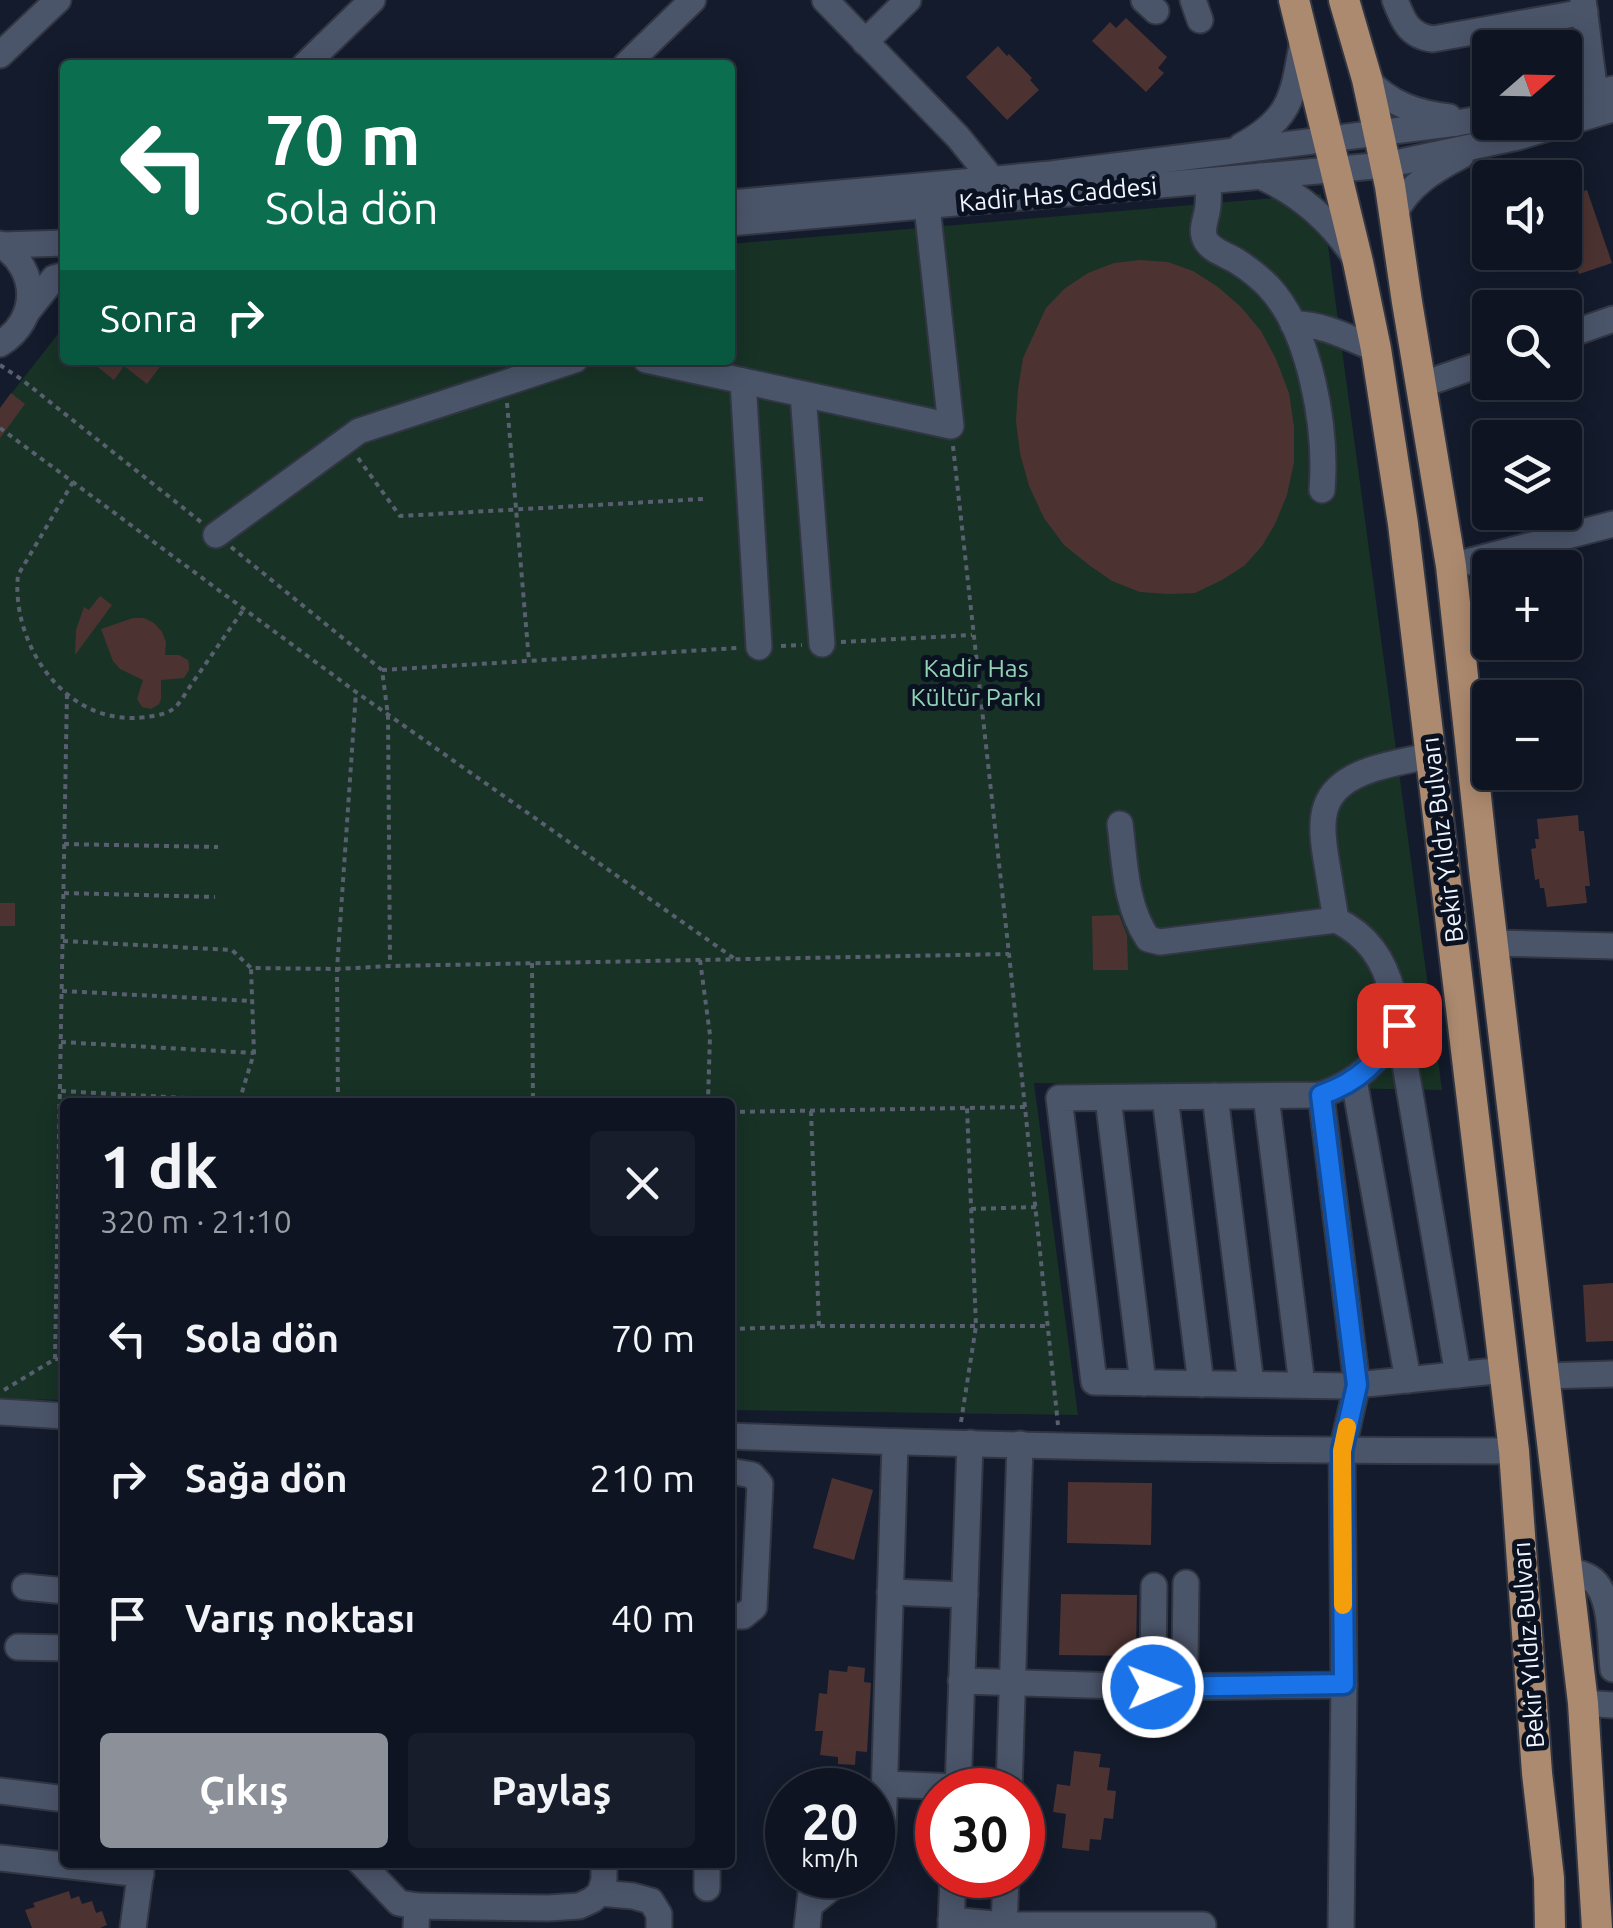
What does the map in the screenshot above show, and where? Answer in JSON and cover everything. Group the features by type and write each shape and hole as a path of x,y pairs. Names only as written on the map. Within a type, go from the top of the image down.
{"main road":[{"name":"Bekir Yıldız Bulvarı","path":"1294,0 1358,262 1376,349 1403,524 1514,1451 1550,1928"},
{"name":"Bekir Yıldız Bulvarı","path":"1344,0 1386,164 1451,566 1567,1570 1598,1704 1602,1842 1597,1928"}],"street":[{"path":"0,55 58,0"},
{"path":"311,60 372,0"},
{"path":"631,60 693,0"},
{"path":"825,0 958,137 992,179"},
{"path":"865,42 908,0"},
{"path":"1396,0 1409,29 1433,39 1584,6 1607,97"},
{"path":"1226,152 1258,137 1282,114 1295,85 1303,35"},
{"path":"1367,79 1384,95 1412,110 1472,131"},
{"path":"1582,99 1607,97"},
{"path":"1582,108 1607,97"},
{"name":"Kadir Has Caddesi","path":"735,203 992,179 1379,132 1472,133"},
{"name":"Kadir Has Caddesi","path":"735,223 1336,170 1386,164 1472,135"},
{"path":"1395,214 1420,182 1448,163 1472,139"},
{"path":"1260,176 1312,207 1358,262"},
{"path":"1208,181 1203,230 1207,242 1212,249 1256,274 1281,302 1306,359 1323,446 1322,490"},
{"path":"669,365 951,426 926,206"},
{"path":"2,244 60,243"},
{"path":"2,244 18,258 27,274 27,312"},
{"path":"1,349 54,278 60,276"},
{"path":"1582,330 1613,319"},
{"path":"1293,324 1326,329 1376,349"},
{"path":"216,535 359,431 561,365"},
{"path":"1421,385 1472,367"},
{"path":"743,381 758,647"},
{"path":"804,394 822,644"},
{"path":"1451,566 1613,524"},
{"path":"1336,920 1322,835 1323,813 1332,795 1346,782 1370,770 1432,755"},
{"path":"1120,824 1130,898 1137,922 1148,939 1160,942 1336,920 1358,932 1376,951 1389,978 1399,1025 1458,1375"},
{"path":"1493,943 1613,946"},
{"path":"1399,1025 1380,1055 1354,1080 1321,1095 1059,1098 1094,1382 1357,1385 1505,1370"},
{"path":"1354,1080 1408,1380"},
{"path":"1321,1095 1357,1385 1342,1451 1342,1928"},
{"path":"1215,1096 1251,1384"},
{"path":"1266,1096 1302,1385"},
{"path":"1165,1097 1201,1384"},
{"path":"1108,1098 1144,1383"},
{"path":"1544,1376 1613,1374"},
{"path":"0,1412 60,1416"},
{"path":"735,1436 1342,1451 1514,1451"},
{"path":"885,1768 894,1442"},
{"path":"958,1768 966,1595 964,1443"},
{"path":"1010,1768 1020,1444"},
{"path":"735,1472 752,1475 760,1484 754,1607 744,1616 735,1616"},
{"path":"1567,1570 1588,1576 1604,1594 1613,1669"},
{"path":"12,1582 60,1590"},
{"path":"1153,1656 1185,1658 1186,1583"},
{"path":"1153,1687 1154,1586"},
{"path":"890,1592 966,1595"},
{"path":"8,1643 60,1648"},
{"path":"960,1681 1153,1687 1344,1684"},
{"path":"0,1791 60,1798"},
{"path":"0,1859 60,1863"},
{"path":"133,1928 142,1868"},
{"path":"366,1868 416,1917 580,1906 600,1893 604,1868"},
{"path":"600,1893 650,1901 659,1914 659,1928"},
{"path":"808,1917 825,1898"},
{"path":"953,1898 951,1924 1203,1925"},
{"path":"1004,1926 1005,1898"}],"path":[{"path":"1,349 28,384"},
{"path":"506,383 529,661"},
{"path":"951,426 1060,1445"},
{"path":"0,428 356,692 735,960"},
{"path":"345,440 400,516 703,499"},
{"path":"73,482 18,575 17,587 18,611 28,642 47,673 66,692 115,716 144,717 174,709 244,609"},
{"path":"382,670 974,634"},
{"path":"61,1098 66,692"},
{"path":"338,1098 337,970 356,692"},
{"path":"388,715 390,966"},
{"path":"64,844 218,847"},
{"path":"64,893 215,897"},
{"path":"63,941 232,950 251,968 337,970 1010,954"},
{"path":"700,960 710,1035 708,1098"},
{"path":"532,963 533,1098"},
{"path":"241,1098 254,1053 251,968"},
{"path":"62,990 252,1002"},
{"path":"62,1042 254,1053"},
{"path":"61,1090 180,1098"},
{"path":"735,1112 1025,1107"},
{"path":"964,1443 976,1326 967,1108"},
{"path":"811,1111 819,1326"},
{"path":"55,1358 60,1176"},
{"path":"971,1209 1036,1208"},
{"path":"735,1329 1048,1326"},
{"path":"0,1392 55,1358 60,1359"}],"green space":[{"name":"Kadir Has Kültür Parkı","path":"1321,194 1442,1090 1034,1083 1078,1415 735,1410 735,1098 60,1098 60,1400 0,1399 0,408 60,331 60,365 735,365 735,244"}],"building":[{"path":"1126,18 1167,57 1158,68 1164,73 1146,92 1092,41 1110,22 1116,28"},
{"path":"998,46 1032,78 1039,90 1007,120 966,77"},
{"path":"1587,190 1612,263 1579,274 1578,270 1582,270 1582,192"},
{"path":"1168,262 1193,271 1241,307 1261,331 1289,393 1294,462 1275,524 1244,566 1195,593 1140,592 1112,581 1064,545 1044,518 1020,453 1016,421 1023,358 1046,308 1064,289 1088,273 1114,263"},
{"path":"95,365 161,365 147,384 124,366 114,380"},
{"path":"11,393 25,404 0,438 0,408"},
{"path":"100,596 112,605 75,655 76,630 84,607 89,610"},
{"path":"133,618 154,623 166,642 165,655 179,655 189,665 184,678 161,680 161,699 151,709 142,707 137,699 143,680 120,669 113,661 101,629"},
{"path":"1578,815 1579,831 1584,831 1590,886 1585,886 1587,903 1547,907 1544,888 1540,888 1539,879 1535,880 1531,849 1536,848 1535,839 1539,839 1537,819"},
{"path":"0,903 15,903 15,926 0,926"},
{"path":"1119,915 1127,935 1128,970 1093,970 1092,916"},
{"path":"1613,1283 1613,1341 1586,1342 1583,1285"},
{"path":"832,1478 873,1490 854,1560 813,1548"},
{"path":"1068,1482 1152,1483 1151,1545 1067,1543"},
{"path":"1061,1594 1137,1595 1136,1656 1059,1655"},
{"path":"848,1666 865,1668 864,1682 871,1683 867,1752 856,1751 855,1765 838,1764 838,1757 820,1755 823,1731 815,1731 819,1693 827,1694 829,1670 847,1672"},
{"path":"1074,1751 1101,1754 1099,1767 1110,1768 1107,1790 1116,1791 1113,1819 1104,1818 1101,1840 1090,1839 1089,1851 1062,1848 1066,1814 1053,1812 1057,1784 1070,1786"},
{"path":"69,1891 71,1899 79,1896 82,1904 92,1901 96,1913 102,1911 107,1925 32,1928 25,1910 35,1907 33,1903"}],"slow traffic":[{"path":"1343,1605 1342,1451 1347,1427"}],"route":[{"path":"1153,1687 1344,1684 1342,1451 1357,1385 1321,1095 1339,1090 1368,1068 1399,1025"}]}
